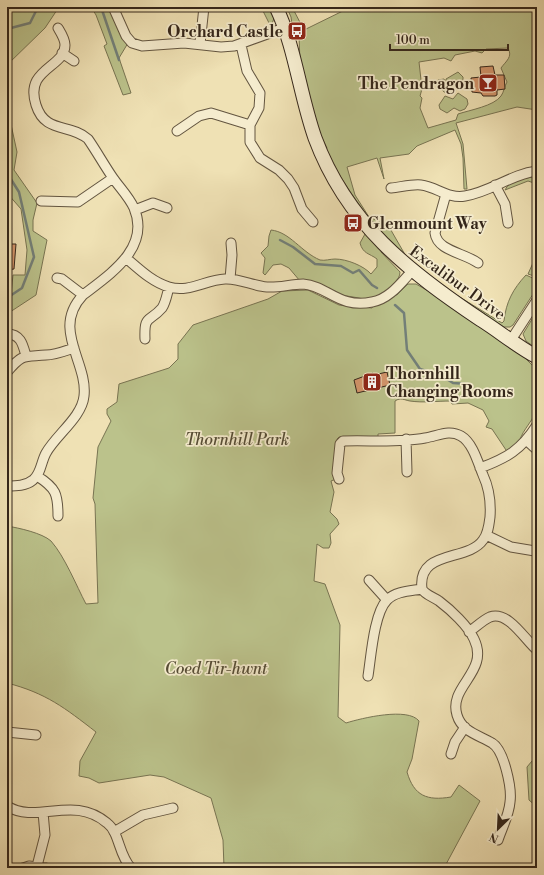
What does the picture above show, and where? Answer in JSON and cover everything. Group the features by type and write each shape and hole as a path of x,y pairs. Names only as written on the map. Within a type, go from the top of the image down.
{"street":[{"path":"113,7 126,36 137,45 148,46 173,43 200,44 221,47 241,45 284,28"},
{"path":"200,44 204,7"},
{"name":"Excalibur Drive","path":"276,7 284,28 308,117 324,159 354,210 383,245 412,271 442,294 537,358"},
{"path":"7,486 22,486 31,482 37,476 46,452 83,403 84,386 74,348 70,323 77,302 126,258 133,248 138,234 138,224 135,210 88,140 78,132 48,123 37,107 34,91 37,80 62,53 64,40 58,28"},
{"path":"241,45 247,71 260,94 260,104 250,125 250,142 256,154 288,180 294,188 302,209 313,222"},
{"path":"62,53 74,61"},
{"path":"177,131 199,116 212,113 250,125"},
{"path":"391,188 421,185 446,194 465,196 517,175 537,171"},
{"path":"41,201 78,202 113,178"},
{"path":"495,185 505,204 508,223"},
{"path":"446,194 435,232 436,237 442,245 469,257 478,263"},
{"path":"135,210 153,203 167,208"},
{"path":"230,279 232,255 231,243"},
{"path":"126,258 153,279 169,287 180,289 191,288 214,280 230,279 266,287 308,285 316,287 342,300 363,303 384,298 412,271"},
{"path":"57,278 62,279 83,295"},
{"path":"146,339 146,322 162,308 169,287"},
{"path":"511,340 537,300"},
{"path":"7,334 13,334 19,339 26,356"},
{"path":"7,372 16,362 26,356 46,355 74,348"},
{"path":"480,468 512,454 526,440 537,425"},
{"path":"339,479 336,473 341,442 425,438 443,433 456,434 469,443 487,484 490,501 489,522 486,535 483,541 474,549 447,556 430,566 423,578 422,589 426,594 441,602 469,632 475,642 477,660 473,673 461,690 456,703 457,716 464,727 494,744 502,756 510,797 508,810 498,840"},
{"path":"406,439 406,472"},
{"path":"526,440 537,450"},
{"path":"37,476 55,491 59,504 58,516"},
{"path":"486,535 511,547 535,551"},
{"path":"369,580 387,600"},
{"path":"368,676 378,616 387,600 402,592 422,589"},
{"path":"469,632 492,617 502,618 512,623 527,641 537,650"},
{"path":"451,754 454,742 464,727"},
{"path":"7,732 36,736"},
{"path":"7,806 27,814 66,809 84,812 101,819 110,826 114,832 122,857 131,868"},
{"path":"114,832 143,815 173,808"},
{"path":"37,866 45,835 43,812"},
{"path":"23,868 37,866 46,868"}],"green space":[{"path":"7,7 59,7 45,28 7,65"},
{"path":"91,7 109,7 122,37 128,43 119,58 131,93 123,95 104,46 107,44 96,15"},
{"path":"261,7 270,7 274,18 271,27"},
{"path":"292,7 304,30 351,7 537,7 537,110 517,107 456,123 463,144 467,189 464,189 461,144 455,130 417,146 409,154 380,158 384,179 377,158 347,167 355,195 369,217 388,225 407,258 394,247 361,208 325,151 327,148 317,128 300,62 299,36 293,32 291,17 287,8","holes":["508,48 510,54 508,59 501,68 507,82 498,99 487,105 458,114 456,120 428,128 420,108 422,98 420,96 422,89 419,62 444,58 451,61 455,55 475,51 482,53 486,49"]},
{"path":"458,72 463,77 463,82 450,85 449,91 447,93 444,92 438,83 438,80 444,79 446,84 446,79"},
{"path":"458,93 467,99 468,104 465,109 460,111 454,108 447,113 440,109 439,105 445,96 453,99"},
{"path":"7,106 17,152 14,170 37,203 33,220 33,231 47,240 36,295 7,314 7,296 11,294 13,275 25,275 27,250 21,209 7,193"},
{"path":"537,176 537,184 528,181 505,190 514,182"},
{"path":"271,230 284,234 320,260 345,260 360,266 371,274 377,267 377,259 365,251 361,247 360,243 365,234 370,234 382,248 381,252 400,272 400,275 388,292 392,295 397,295 408,284 416,284 439,297 523,356 534,367 537,367 538,395 536,411 532,420 523,432 519,446 508,453 492,429 486,427 489,421 483,410 468,403 452,404 450,401 420,402 399,399 395,401 395,433 378,434 378,438 339,437 337,439 340,447 336,479 331,481 334,492 330,512 337,519 339,524 330,534 331,543 329,548 323,548 317,544 314,581 325,584 340,625 338,717 346,723 373,716 395,714 413,717 419,721 412,759 407,772 413,787 418,792 428,797 443,798 451,797 459,785 480,801 444,868 224,868 223,840 211,798 164,777 150,775 99,783 89,778 79,776 80,761 96,732 54,702 21,687 7,683 7,526 36,533 51,541 66,563 86,604 98,603 95,504 93,498 98,447 111,421 107,414 107,409 117,402 119,384 169,368 178,359 178,344 193,325 268,299 282,291 308,290 339,305 372,308 378,296 365,299 341,295 329,288 300,281 289,268 281,264 273,265 265,275 263,273 265,258 261,253 268,246"},
{"path":"537,254 537,277 528,274"},
{"path":"526,275 537,280 537,288 513,325 510,327 504,327 458,296 502,323 504,321 506,308 511,296 517,285"},
{"path":"537,311 537,349 526,341 523,334"},
{"path":"537,755 537,807 529,800 527,767"}],"building":[{"name":"The Pendragon","path":"493,66 495,75 504,75 505,89 497,90 497,95 495,96 483,96 481,93 472,92 471,78 481,77 480,67"},
{"path":"7,244 16,244 14,269 7,270"},
{"name":"Thornhill Changing Rooms","path":"387,372 390,385 357,393 354,380 373,373 374,375"}],"waterway":[{"path":"7,29 30,23 38,7"},
{"path":"101,7 119,60"},
{"path":"7,173 19,192 34,257 22,288 7,298"},
{"path":"280,240 293,247 315,264 341,266 353,273 359,270 372,285 377,288"},
{"path":"395,305 404,313 407,350 420,369 442,376 453,383 468,384"}],"place":[{"name":"Orchard Castle","path":"297,31"},
{"name":"The Pendragon","path":"488,83"},
{"name":"Glenmount Way","path":"353,223"},
{"name":"Thornhill Changing Rooms","path":"372,382"}],"park label":[{"name":"Thornhill Park","path":"237,439"},
{"name":"Coed Tir-hwnt","path":"216,668"}]}
